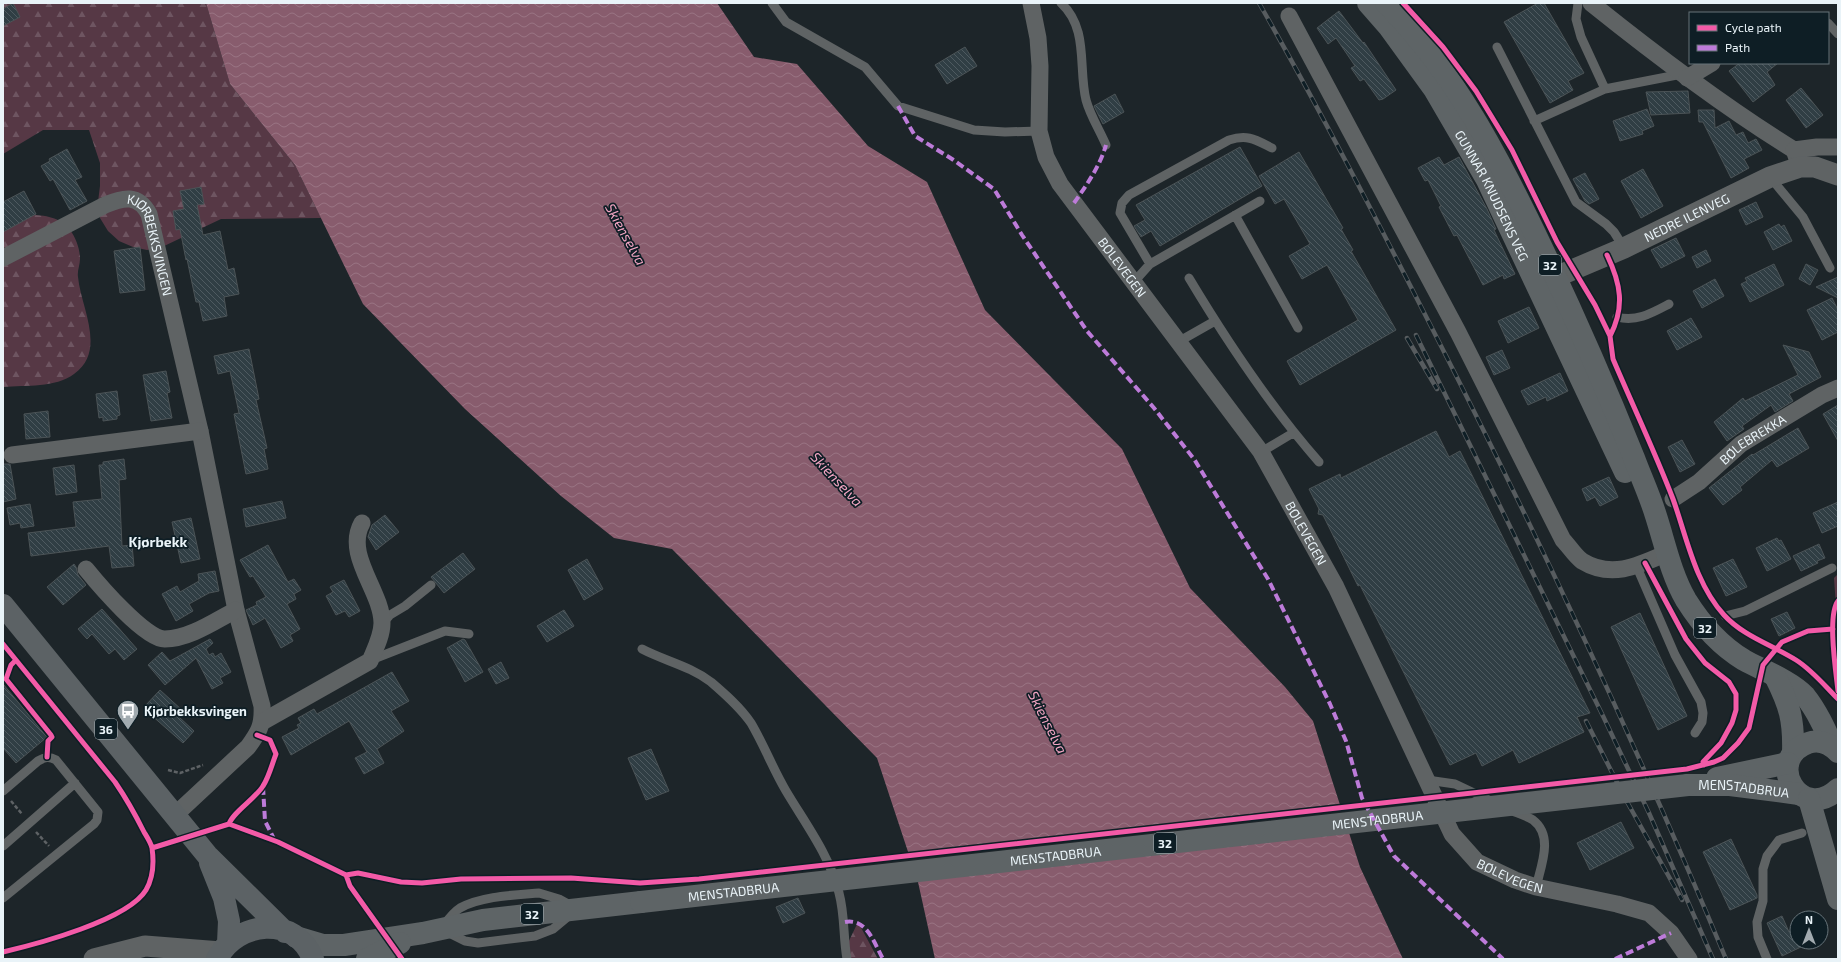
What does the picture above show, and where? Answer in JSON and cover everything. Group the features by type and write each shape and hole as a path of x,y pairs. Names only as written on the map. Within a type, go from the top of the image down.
{"highway":[{"name":"36","path":"3,605 207,854 291,935 305,945 314,959"},
{"name":"36","path":"207,854 224,898 229,921 222,951"},
{"path":"222,951 238,935 249,930 274,928 291,935"}],"main road":[{"name":"GUNNAR KNUDSENS VEG","path":"1368,3 1389,27 1442,102 1546,281"},
{"name":"GUNNAR KNUDSENS VEG","path":"1386,3 1426,49 1450,81 1480,126 1510,180 1546,281 1647,520 1667,553 1684,596 1696,616 1707,630 1721,643 1743,659 1775,675 1804,695 1822,722 1836,749"},
{"path":"1775,675 1788,702 1794,730 1787,774 1791,785 1804,797 1838,899"},
{"name":"32","path":"1790,758 1801,746 1811,742 1823,742 1836,749"},
{"name":"MENSTADBRUA","path":"1688,785 1790,758"},
{"name":"MENSTADBRUA","path":"291,935 323,944 344,945 432,931 483,920 1688,785 1730,785 1804,797"},
{"name":"32","path":"1804,797 1822,799 1832,795 1838,789"},
{"name":"MENSTADBRUA","path":"367,959 432,931"}],"street":[{"name":"BØLEVEGEN","path":"1032,3 1038,38 1040,66 1039,131 1046,157 1060,184 1133,283 1262,452 1336,587 1452,834 1477,862 1515,880 1536,887 1617,904 1649,913 1671,933 1689,959"},
{"path":"1591,3 1684,76 1748,121 1797,159"},
{"path":"1290,16 1458,332 1564,540 1581,560 1599,569 1618,571 1667,553"},
{"path":"1684,76 1710,64"},
{"name":"NEDRE ILENVEG","path":"1546,281 1624,248 1770,177 1817,147 1838,147"},
{"name":"NEDRE ILENVEG","path":"1797,159 1814,167 1838,175"},
{"name":"KJØRBEKKSVINGEN","path":"3,258 121,198 135,200 144,206 149,214 200,431 236,610 262,706 262,722 257,735 248,747 175,815"},
{"name":"BØLEBREKKA","path":"1673,499 1699,482 1741,444 1822,395 1838,388"},
{"path":"12,455 200,431"},
{"path":"262,722 370,661 377,645 382,624 377,603 358,552 359,528 362,523"},
{"path":"86,569 134,622 150,635 157,638 172,639 191,633 236,610"},
{"path":"108,958 145,946 222,951"}],"lane":[{"path":"772,3 786,22 865,67 898,106 974,130 1005,132 1039,131"},
{"path":"1061,3 1076,23 1081,42 1087,101 1106,146"},
{"path":"1578,3 1576,19 1580,37 1605,89"},
{"path":"1829,24 1838,34"},
{"path":"1497,47 1576,202 1606,224 1614,232 1624,248"},
{"path":"1534,121 1605,89 1684,76"},
{"path":"1150,264 1120,213 1122,203 1129,195 1229,140 1239,137 1252,138 1272,148"},
{"path":"1770,177 1803,217 1830,268"},
{"path":"1133,283 1150,264 1260,201"},
{"path":"1235,215 1298,328"},
{"path":"1189,278 1242,364 1293,433 1319,462"},
{"path":"1617,317 1627,320 1637,318 1650,314 1669,304"},
{"path":"1178,342 1215,321"},
{"path":"1262,452 1293,433"},
{"path":"1636,565 1675,655 1701,702 1703,714 1702,722 1695,734"},
{"path":"1725,616 1745,611 1832,568"},
{"path":"382,624 390,615 405,606 431,585"},
{"path":"370,661 445,631 469,634"},
{"path":"642,649 695,672 709,681 732,700 750,722 782,784 825,857 833,874 839,893 845,922 844,934 847,959"},
{"path":"3,791 38,761 47,757 56,760 96,807 98,812 97,820 94,824 3,898"},
{"path":"1427,780 1455,784 1534,820 1544,835 1545,843 1545,851 1536,887"},
{"path":"3,846 75,783"},
{"path":"1767,959 1758,937 1757,922 1764,901 1763,869 1766,856 1779,840 1802,834"}],"green space":[{"path":"3,3 206,3 230,84 295,165 321,218 221,219 162,247 147,250 133,247 119,241 108,231 100,218 98,202 100,163 89,130 43,130 3,154"},
{"path":"29,215 46,216 62,222 70,230 76,240 80,255 78,277 90,328 91,341 89,354 84,364 74,374 58,382 49,384 3,387 3,226"},
{"path":"1838,574 1838,635 1834,578"},
{"path":"858,922 878,959 850,959 847,945"}],"water":[{"name":"Skienselva","path":"206,3 717,3 754,57 797,64 868,146 927,182 985,310 1122,449 1190,588 1285,687 1313,721 1360,867 1403,959 935,959 918,882 877,758 672,549 614,538 561,496 465,409 363,304 295,165 230,84"}],"pier":[{"path":"1342,804 1351,833 916,881 906,853"}],"building":[{"path":"13,3 20,17 3,26 3,9"},
{"path":"1538,3 1544,3 1584,73 1568,81 1573,90 1550,103 1504,22"},
{"path":"1339,11 1363,43 1364,42 1396,90 1383,99 1379,100 1364,79 1360,81 1351,68 1355,66 1336,38 1328,44 1317,28"},
{"path":"965,47 977,66 947,84 935,65"},
{"path":"1739,64 1777,64 1767,72 1775,85 1753,102 1729,71"},
{"path":"1801,88 1823,115 1806,128 1786,100"},
{"path":"1688,91 1690,113 1651,115 1646,92"},
{"path":"1115,94 1124,112 1103,124 1094,106"},
{"path":"1647,109 1654,126 1642,131 1643,134 1620,141 1613,121"},
{"path":"1698,110 1714,110 1715,128 1729,121 1736,135 1743,132 1748,143 1756,139 1762,150 1744,159 1749,168 1731,178 1703,122 1699,122"},
{"path":"1240,147 1262,186 1160,246 1151,231 1141,237 1134,226 1145,220 1136,205"},
{"path":"67,149 82,177 75,180 87,201 70,210 53,179 50,181 41,166 50,161 49,159"},
{"path":"1299,152 1343,228 1341,229 1353,250 1351,251 1396,330 1300,385 1287,361 1358,320 1327,265 1302,279 1289,256 1310,244 1284,199 1275,204 1259,176"},
{"path":"1439,157 1444,165 1459,157 1487,209 1496,229 1494,230 1515,274 1504,279 1503,275 1483,285 1457,235 1454,236 1439,207 1441,206 1428,180 1425,181 1418,168"},
{"path":"1643,169 1663,206 1641,218 1621,181"},
{"path":"1585,173 1599,199 1589,204 1585,201 1573,179"},
{"path":"201,187 204,204 197,205 203,235 220,231 228,270 234,268 239,294 224,297 227,316 203,321 199,302 196,302 180,229 176,230 173,211 184,209 180,191"},
{"path":"24,191 36,214 3,232 3,202"},
{"path":"1756,202 1763,217 1746,225 1739,210"},
{"path":"1779,224 1781,227 1784,225 1792,241 1773,250 1764,232"},
{"path":"1676,238 1685,256 1661,268 1651,250"},
{"path":"140,247 145,290 120,293 114,251"},
{"path":"1706,250 1711,261 1697,268 1692,257"},
{"path":"1774,264 1784,285 1750,302 1741,284 1747,281 1745,278"},
{"path":"1806,264 1818,270 1810,285 1799,279"},
{"path":"1838,277 1838,298 1816,287"},
{"path":"1715,279 1724,296 1702,308 1693,291"},
{"path":"1832,298 1838,310 1838,332 1822,340 1807,310"},
{"path":"1529,307 1539,328 1508,343 1498,321"},
{"path":"1691,318 1702,337 1677,350 1667,331"},
{"path":"1783,345 1809,352 1821,377 1789,394 1793,401 1775,412 1771,405 1742,426 1744,429 1727,441 1714,422 1743,398 1745,401 1798,375"},
{"path":"249,349 259,399 256,400 267,448 264,449 268,469 246,474 234,414 239,413 230,371 218,374 214,356"},
{"path":"1502,350 1510,368 1494,375 1486,357"},
{"path":"166,371 170,392 167,393 172,418 151,421 143,375"},
{"path":"1560,373 1568,391 1547,401 1546,397 1528,405 1521,391"},
{"path":"117,391 120,415 117,416 117,419 103,421 103,417 99,418 96,394"},
{"path":"1838,405 1838,441 1823,414"},
{"path":"48,411 50,437 26,439 24,414"},
{"path":"1798,428 1809,448 1777,467 1772,460 1740,487 1742,490 1723,505 1709,488 1752,454 1753,455"},
{"path":"1436,431 1449,457 1460,451 1590,713 1577,717 1584,732 1519,763 1513,750 1482,766 1476,753 1450,765 1360,585 1358,586 1323,515 1318,514 1319,509 1309,489 1340,474 1341,478"},
{"path":"1682,440 1695,464 1680,472 1668,447"},
{"path":"124,459 126,479 119,480 122,546 132,545 134,566 112,568 109,546 31,556 28,533 76,527 73,502 102,499 99,465 103,465 103,462"},
{"path":"3,464 10,464 16,499 3,502"},
{"path":"74,465 77,492 56,495 53,468"},
{"path":"1609,477 1618,497 1600,506 1595,497 1587,501 1582,489"},
{"path":"282,501 286,518 246,527 243,509"},
{"path":"1838,502 1838,526 1822,533 1813,513"},
{"path":"30,504 34,526 21,528 20,523 10,525 7,508"},
{"path":"385,515 399,532 376,550 368,537 372,525"},
{"path":"191,518 200,559 181,563 172,522"},
{"path":"1777,538 1779,541 1781,540 1791,559 1767,571 1756,548"},
{"path":"1819,544 1825,558 1801,571 1793,556"},
{"path":"268,545 288,582 294,579 301,590 294,594 296,599 287,604 300,629 290,635 293,641 281,648 265,618 253,625 246,610 257,605 256,602 266,597 253,576 250,577 240,560"},
{"path":"463,553 475,569 444,593 431,577"},
{"path":"587,559 603,589 584,600 568,570"},
{"path":"1733,559 1747,587 1726,596 1713,568"},
{"path":"74,564 78,575 86,585 63,605 47,587"},
{"path":"215,571 219,591 209,593 189,604 193,611 176,621 162,594 177,586 180,592 199,581 198,574"},
{"path":"344,580 360,611 349,617 345,611 336,615 326,596 333,592 330,587"},
{"path":"102,609 137,649 124,660 115,649 109,654 92,634 87,639 78,629"},
{"path":"564,610 574,626 547,642 537,626"},
{"path":"1787,612 1795,628 1779,636 1771,619"},
{"path":"1640,613 1687,716 1658,730 1611,627"},
{"path":"210,639 213,643 206,649 209,655 213,653 215,657 221,653 231,672 220,678 223,683 212,689 196,658 165,685 148,665 162,652 170,661"},
{"path":"463,639 483,672 465,682 447,648"},
{"path":"501,662 509,678 496,684 488,669"},
{"path":"392,672 409,701 391,711 404,731 377,749 384,763 364,774 355,758 367,752 349,721 291,755 282,737 299,728 297,725 301,723 298,718 314,709 317,714"},
{"path":"3,684 47,737 16,763 3,748"},
{"path":"160,690 183,711 178,716 194,731 183,743 150,714 152,712 145,706"},
{"path":"651,749 669,791 646,800 628,758"},
{"path":"1621,822 1634,848 1590,870 1577,843"},
{"path":"1731,839 1757,895 1757,898 1730,910 1703,852"},
{"path":"798,898 805,913 783,923 776,907"},
{"path":"1782,916 1789,932 1789,950 1795,950 1782,956 1767,923"}],"railway":[{"path":"1259,3 1328,128 1372,212 1514,491 1588,646 1693,880 1726,959"},
{"path":"1416,335 1603,716 1649,813 1713,959"},
{"path":"1407,338 1437,389"},
{"path":"1586,721 1626,800 1682,900"}],"marked path":[{"path":"898,106 915,136 952,159 994,189 1022,235 1087,331 1154,408 1194,459 1268,579 1330,704 1346,741 1362,798 1394,856 1503,959"},
{"path":"1074,203 1088,183 1106,145"},
{"path":"263,787 265,821 275,841"},
{"path":"845,922 853,922 864,928 873,939 883,959"},
{"path":"1615,959 1671,933"}],"cycle path":[{"path":"1403,3 1443,47 1476,91 1512,150 1557,242 1595,305 1610,336 1613,359 1673,499 1699,575 1714,602 1724,615 1740,629 1802,664 1813,673 1838,699"},
{"path":"1607,255 1618,286 1619,296 1618,315 1610,336"},
{"path":"1645,563 1686,639 1705,663 1729,682 1736,694 1736,710 1732,723 1721,743 1703,762 1704,765"},
{"path":"1838,601 1833,618 1834,658 1838,691"},
{"path":"346,875 358,873 401,882 422,883 461,879 571,878 640,883 699,879 1687,769 1723,758 1738,743 1749,728 1763,665 1782,642 1808,631 1833,629"},
{"path":"3,644 115,782 150,842 153,859 152,875 146,890 136,901 121,911 102,921 58,937 3,952"},
{"path":"16,660 11,665 6,679 51,735 52,737 48,741 47,757"},
{"path":"229,824 231,819 255,796 263,786 269,775 276,754 270,740 257,735"},
{"path":"152,848 229,824 278,842 346,875 350,886 402,959"}],"place":[{"name":"Kjørbekksvingen","path":"128,730"}],"district":[{"name":"Kjørbekk","path":"158,541"}]}
